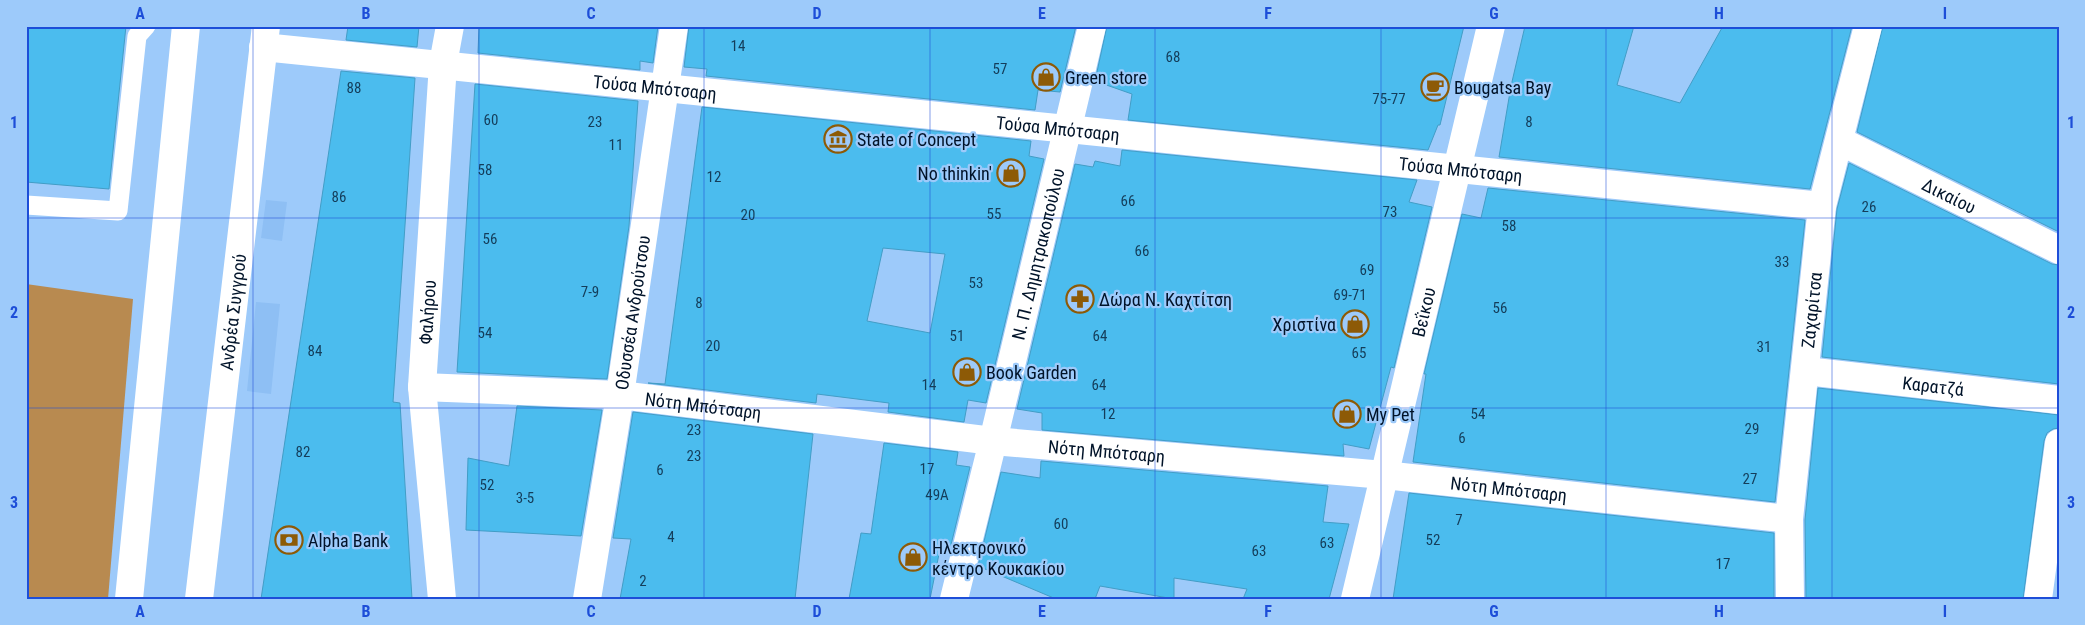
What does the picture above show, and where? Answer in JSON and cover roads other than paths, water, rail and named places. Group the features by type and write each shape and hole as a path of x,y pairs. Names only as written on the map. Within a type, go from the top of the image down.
{"main road":[{"path":"129,599 186,26"},
{"name":"Φαλήρου","path":"442,599 422,387 443,64 450,26"},
{"name":"Οδυσσέα Ανδρούτσου","path":"586,599 620,395 674,26"},
{"name":"Ν. Π. Δημητρακοπούλου","path":"954,599 1092,26"},
{"name":"Βεΐκου","path":"1355,599 1491,26"},
{"name":"Ζαχαρίτσα","path":"1790,599 1789,519 1822,206 1868,26"},
{"name":"Τούσα Μπότσαρη","path":"265,37 443,64 1822,206"},
{"name":"Ανδρέα Συγγρού","path":"199,599 265,37"},
{"name":"Δικαίου","path":"1840,141 2059,250"},
{"name":"Καρατζά","path":"1806,371 2059,400"},
{"name":"Νότη Μπότσαρη","path":"422,387 620,395 993,441 1384,475 1789,519"},
{"path":"2038,599 2059,443"}],"lane":[{"path":"26,205 118,211 138,36 146,26"}],"place":[{"name":"Green store","path":"1046,77"},
{"name":"Bougatsa Bay","path":"1435,87"},
{"name":"State of Concept","path":"838,139"},
{"name":"No thinkin'","path":"1011,173"},
{"name":"Δώρα Ν. Καχτίτση","path":"1080,299"},
{"name":"Χριστίνα","path":"1355,324"},
{"name":"Book Garden","path":"967,372"},
{"name":"My Pet","path":"1347,414"},
{"name":"Alpha Bank","path":"289,540"},
{"name":"Ηλεκτρονικό κέντρο Κουκακίου","path":"913,557"}]}
